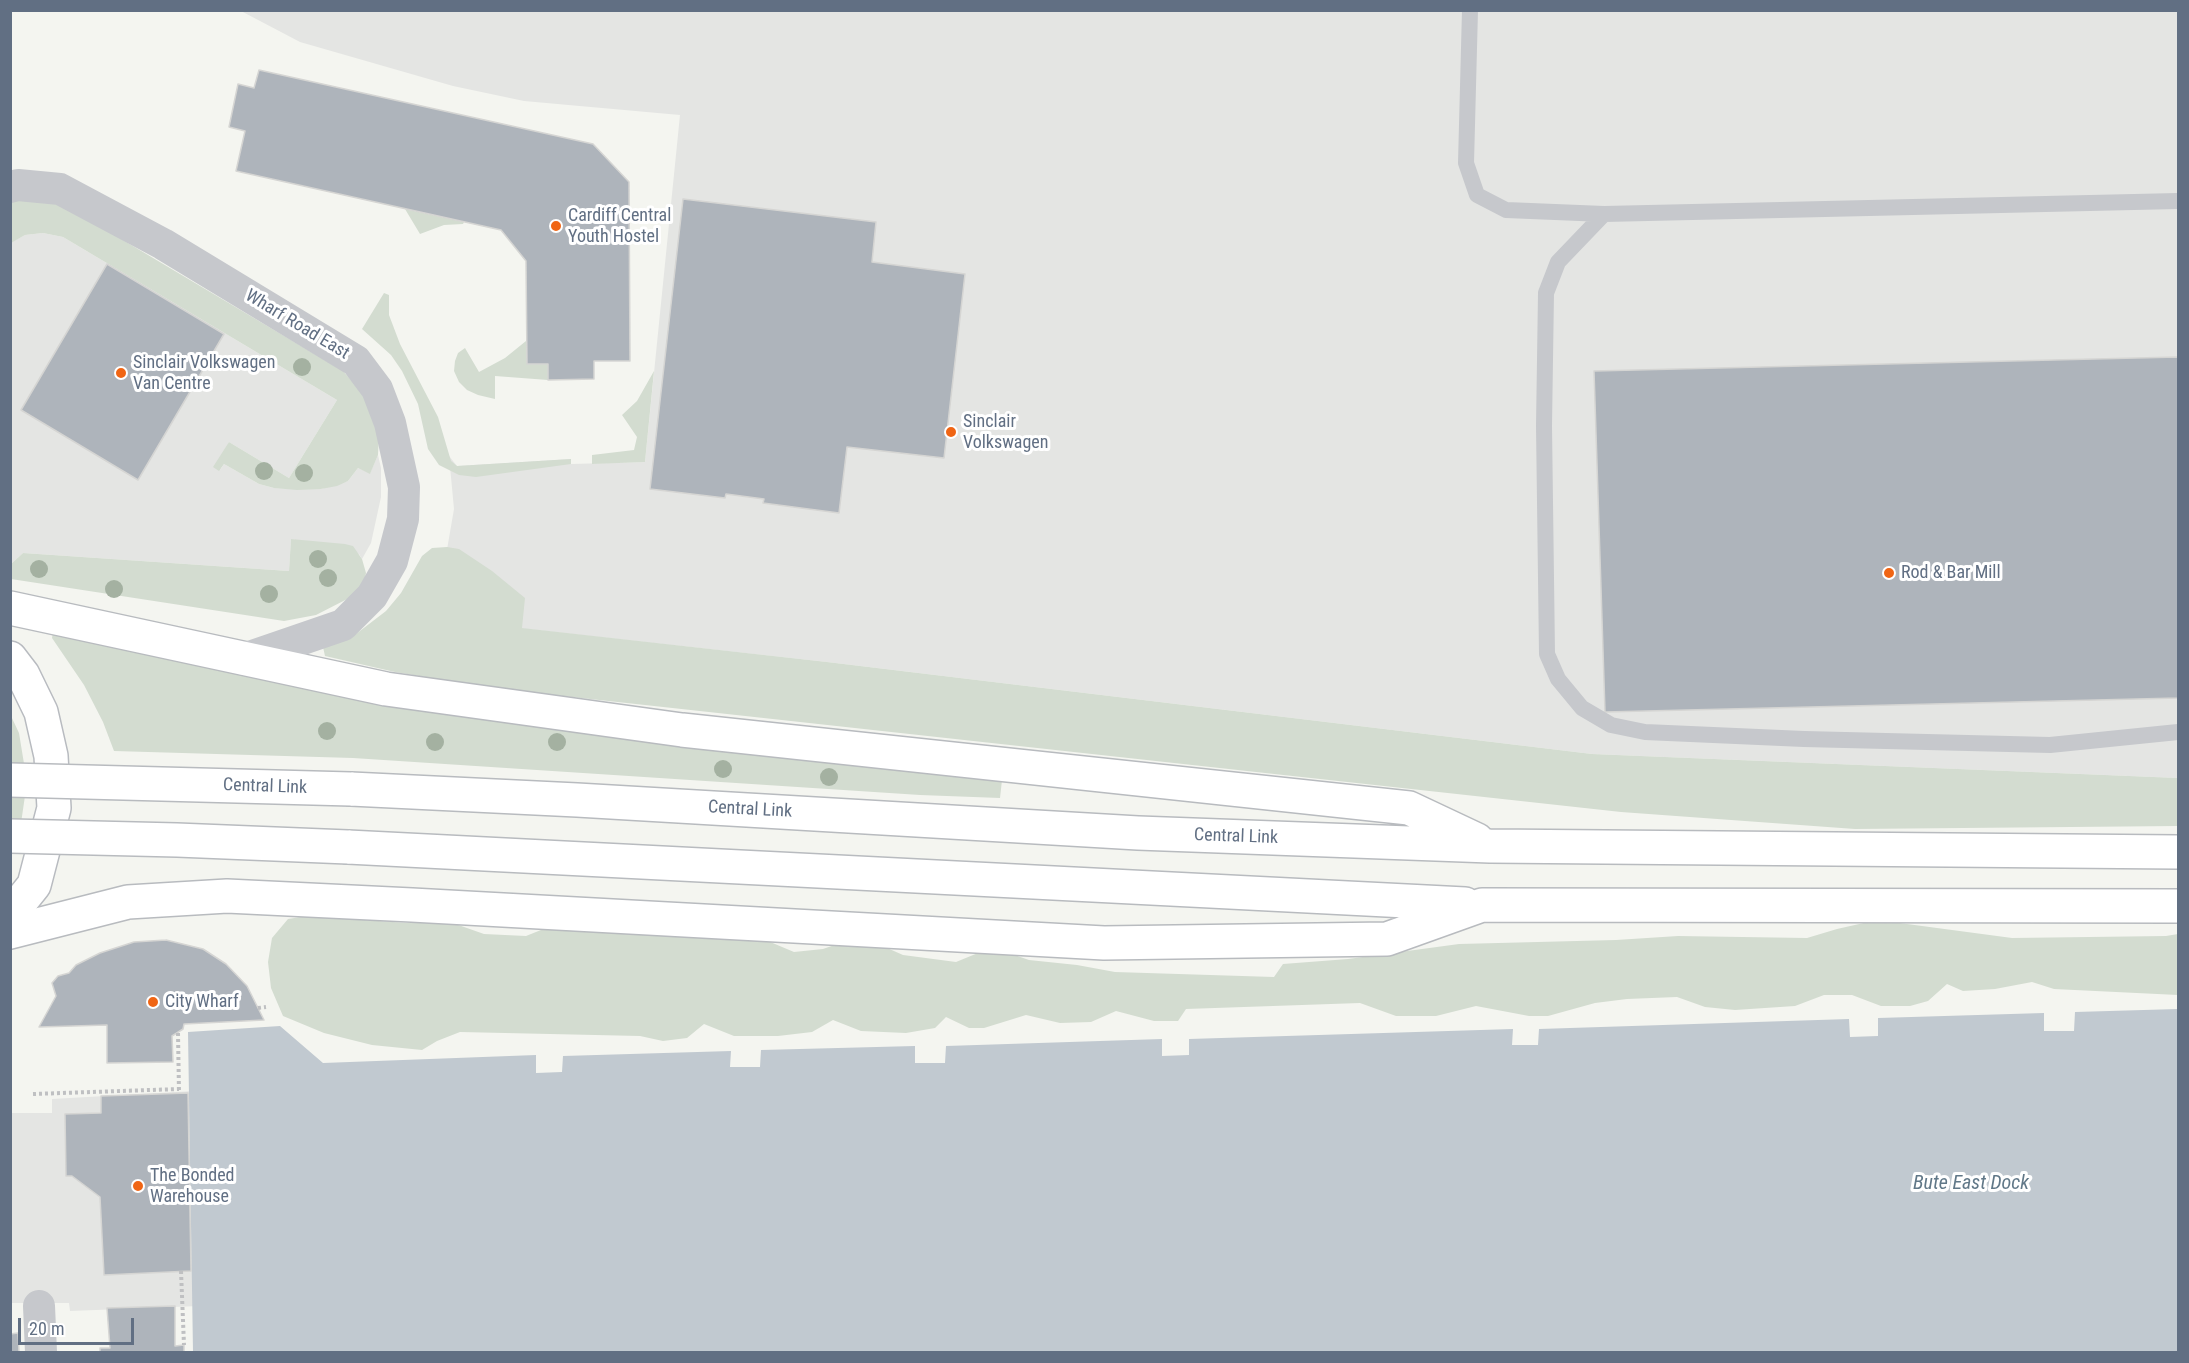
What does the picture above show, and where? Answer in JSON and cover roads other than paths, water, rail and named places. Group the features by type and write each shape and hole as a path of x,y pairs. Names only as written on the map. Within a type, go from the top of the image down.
{"main road":[{"path":"10,608 386,689 682,730 1409,808 1490,846"},
{"path":"10,658 23,675 41,712 51,756 54,808 33,885 10,915"},
{"name":"Central Link","path":"10,780 351,789 1138,833 1490,846 2178,852"},
{"path":"10,836 348,847 1482,905 2178,906"},
{"path":"10,932 128,902 227,896 1104,943 1387,939 1482,905"}],"street":[{"name":"Wharf Road East","path":"10,187 18,185 60,189 163,244 356,361 377,389 390,423 404,487 403,519 392,561 372,596 343,625 244,658"},
{"path":"39,1306 41,1353"}],"lane":[{"path":"1470,10 1466,163 1477,195 1506,210 1604,214 2178,201"},
{"path":"1604,214 1558,262 1546,293 1544,437 1547,654 1558,679 1582,708 1611,725 1645,732 1804,739 2050,745 2178,732"}],"water":[{"name":"Bute East Dock","path":"2178,1009 2178,1352 193,1352 188,1032 280,1026 323,1063 536,1055 536,1073 562,1072 563,1056 731,1051 730,1067 760,1067 761,1050 915,1046 915,1063 945,1063 946,1046 1162,1039 1162,1056 1189,1055 1189,1039 1513,1029 1512,1045 1538,1045 1539,1029 1849,1019 1850,1037 1878,1036 1878,1018 2044,1013 2044,1031 2074,1031 2075,1012"}],"place":[{"name":"Cardiff Central Youth Hostel","path":"556,226"},
{"name":"Sinclair Volkswagen Van Centre","path":"121,373"},
{"name":"Sinclair Volkswagen","path":"951,432"},
{"name":"Rod & Bar Mill","path":"1889,573"},
{"name":"City Wharf","path":"153,1002"},
{"name":"The Bonded Warehouse","path":"138,1186"}]}
